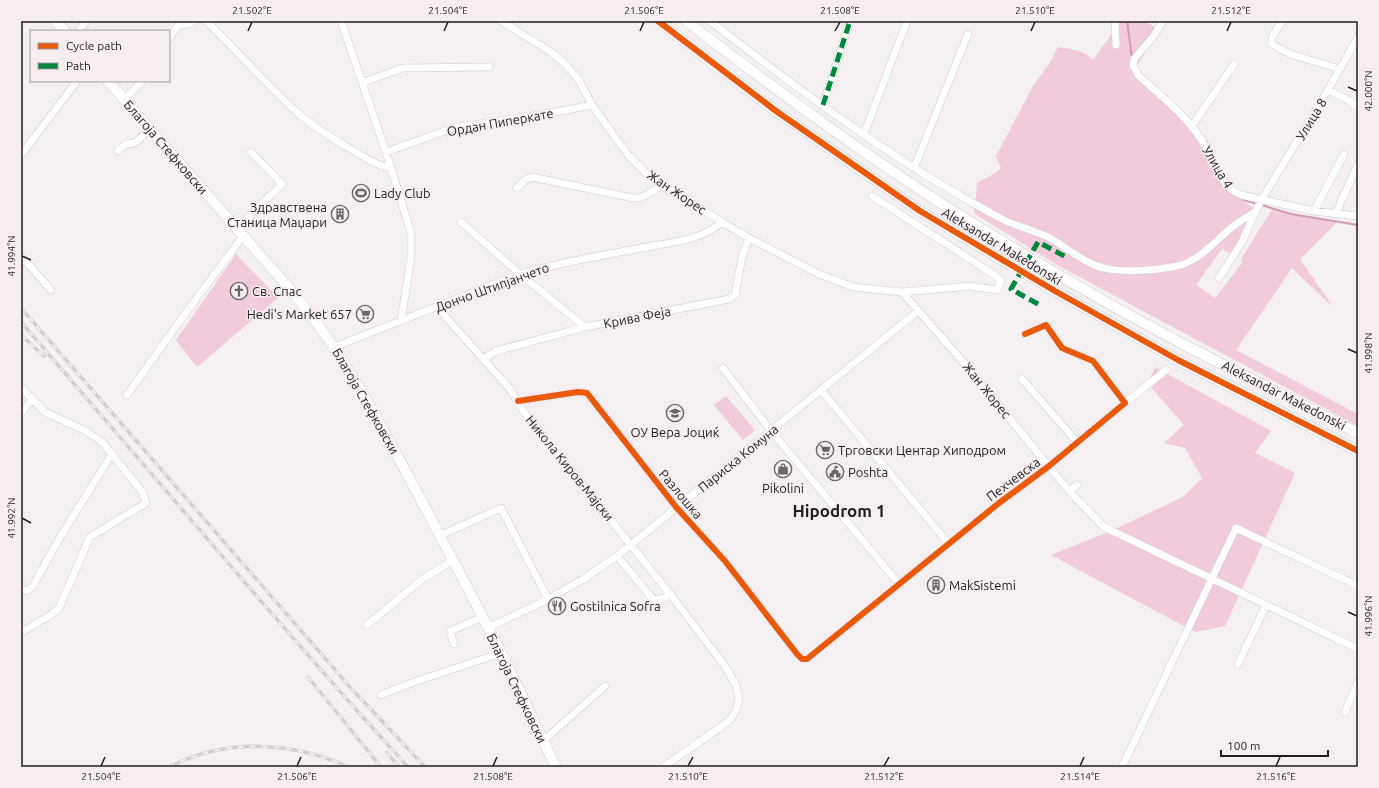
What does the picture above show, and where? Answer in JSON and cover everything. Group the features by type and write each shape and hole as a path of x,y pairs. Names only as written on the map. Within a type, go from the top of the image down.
{"street":[{"path":"56,21 64,30"},
{"path":"79,30 87,21"},
{"path":"170,36 179,23 188,24 194,21"},
{"path":"206,21 231,45 272,89 300,115 328,135 377,165 390,168"},
{"path":"341,21 409,222 412,241 411,257 400,321"},
{"name":"Жан Жорес","path":"501,21 551,52 566,65 579,80 592,105 629,156 662,186 749,238 819,274 853,287 902,292 969,286 997,290 1001,282 993,274 872,196"},
{"name":"Aleksandar Makedonski","path":"658,21 776,111 920,211 1056,292 1178,360 1358,451"},
{"name":"Aleksandar Makedonski","path":"686,21 777,90 868,155 971,222 1105,301 1204,355 1358,432"},
{"path":"710,21 823,105 914,168 1008,221 1049,238 1093,264 1110,270 1132,270 1185,264 1194,259 1232,227 1255,212"},
{"path":"823,105 850,21"},
{"path":"864,134 907,21"},
{"path":"1115,21 1116,44"},
{"name":"Улица 4","path":"1164,21 1153,37 1134,59 1133,66 1138,75 1192,126 1204,144 1226,185 1233,192 1262,200 1314,211 1358,216"},
{"path":"1282,21 1272,37 1272,44 1290,54 1340,69"},
{"path":"914,168 968,34"},
{"name":"Улица 8","path":"1220,278 1242,242 1255,212 1358,37"},
{"path":"1192,126 1234,64"},
{"path":"362,83 402,68 489,67"},
{"path":"21,155 76,82"},
{"name":"Благоја Стефковски","path":"109,82 244,236 305,308 334,347 383,428 441,535 502,653 556,767"},
{"path":"125,99 141,82"},
{"path":"1328,90 1358,107"},
{"name":"Ордан Пиперкате","path":"386,152 453,128 545,114 592,105"},
{"path":"118,151 126,144 135,143 150,129"},
{"path":"237,228 282,184 251,152"},
{"path":"1314,211 1344,154"},
{"path":"1336,213 1358,164"},
{"path":"517,188 525,180 532,177 639,198 662,186"},
{"path":"461,222 585,328"},
{"name":"Дончо Штипјанчето","path":"334,347 520,274 542,267 681,240 703,234 714,229 722,222"},
{"path":"127,396 184,314 244,236"},
{"name":"Крива Феја","path":"483,358 496,351 585,328 729,300 735,295 742,257 749,238"},
{"path":"21,256 51,290"},
{"name":"Жан Жорес","path":"902,292 965,364 1069,491 1104,528 1212,579"},
{"name":"Никола Киров-Мајски","path":"437,307 510,389 524,412 632,545 725,666 736,686 739,698 736,710 725,724 663,767"},
{"name":"Париска Комуна","path":"488,628 548,599 582,580 632,545 676,507 918,310"},
{"path":"1025,334 1046,325 1062,348 1093,361 1125,403"},
{"path":"723,368 771,431 900,585"},
{"name":"Пехчевска","path":"807,659 999,504 1049,466 1166,370"},
{"path":"1022,379 1077,442"},
{"path":"21,388 45,412 86,431 103,443 143,493 146,503 90,537 59,608 52,614 22,632"},
{"path":"821,390 949,544"},
{"name":"Разлошка","path":"518,401 578,392 587,393 676,507 724,562 800,657 807,659"},
{"path":"21,413 32,400"},
{"path":"21,589 27,591 33,586 59,539 112,454"},
{"path":"1069,491 1077,485"},
{"path":"441,535 502,508 548,599"},
{"path":"1122,767 1236,528 1358,586"},
{"path":"616,556 655,600 659,600 670,594"},
{"path":"367,625 420,581 453,560"},
{"path":"1212,579 1358,650"},
{"path":"1238,664 1266,606"},
{"path":"454,644 450,631 483,617"},
{"path":"381,695 414,682 502,653"},
{"path":"1344,712 1358,682"},
{"path":"543,741 606,686"}],"shaded area":[{"path":"1121,21 1144,21 1160,30 1135,68 1194,123 1210,146 1230,192 1254,208 1232,255 1222,249 1196,285 1215,298 1242,263 1241,259 1273,208 1291,214 1337,222 1300,259 1333,307 1292,268 1236,350 1358,414 1358,426 1059,266 975,214 973,203 976,198 977,183 994,174 1001,168 996,156 1033,86 1049,64 1058,47 1081,52 1093,60"},
{"path":"236,254 278,298 197,367 176,340"},
{"path":"1155,367 1271,431 1255,453 1295,473 1225,626 1195,632 1051,555 1113,530 1183,497 1202,478 1185,448 1164,443 1184,425 1148,384"},
{"path":"726,396 755,430 743,440 714,405"}],"waterway":[{"path":"1127,21 1132,58"},
{"path":"1206,141 1215,159"},
{"path":"1239,197 1257,204"},
{"path":"1261,205 1291,214 1358,225"}],"railway":[{"path":"21,308 350,687 425,767"},
{"path":"21,322 266,607 408,767"},
{"path":"21,335 44,356"},
{"path":"308,677 381,767"},
{"path":"169,767 213,751 236,747 259,746 304,752 327,758 349,767"},
{"path":"387,752 399,767"}],"marked path":[{"path":"823,105 850,21"},
{"path":"1038,304 1011,289 1038,242 1066,257"}],"cycle path":[{"path":"658,21 776,111 920,211 1055,291 1178,360 1358,451"},
{"path":"518,401 578,392 587,393 676,507 725,561 797,654 802,659 807,659 999,503 1049,466 1125,403 1093,361 1062,348 1046,325 1025,334"}],"place":[{"name":"Lady Club","path":"361,193"},
{"name":"Здравствена Станица Маџари","path":"340,214"},
{"name":"Св. Спас","path":"239,291"},
{"name":"Hedi's Market 657","path":"365,314"},
{"name":"ОУ Вера Јоциќ","path":"675,413"},
{"name":"Трговски Центар Хиподром","path":"825,450"},
{"name":"Pikolini","path":"783,469"},
{"name":"Poshta","path":"835,472"},
{"name":"MakSistemi","path":"936,585"},
{"name":"Gostilnica Sofra","path":"557,606"}],"district":[{"name":"Hipodrom 1","path":"839,510"}]}
